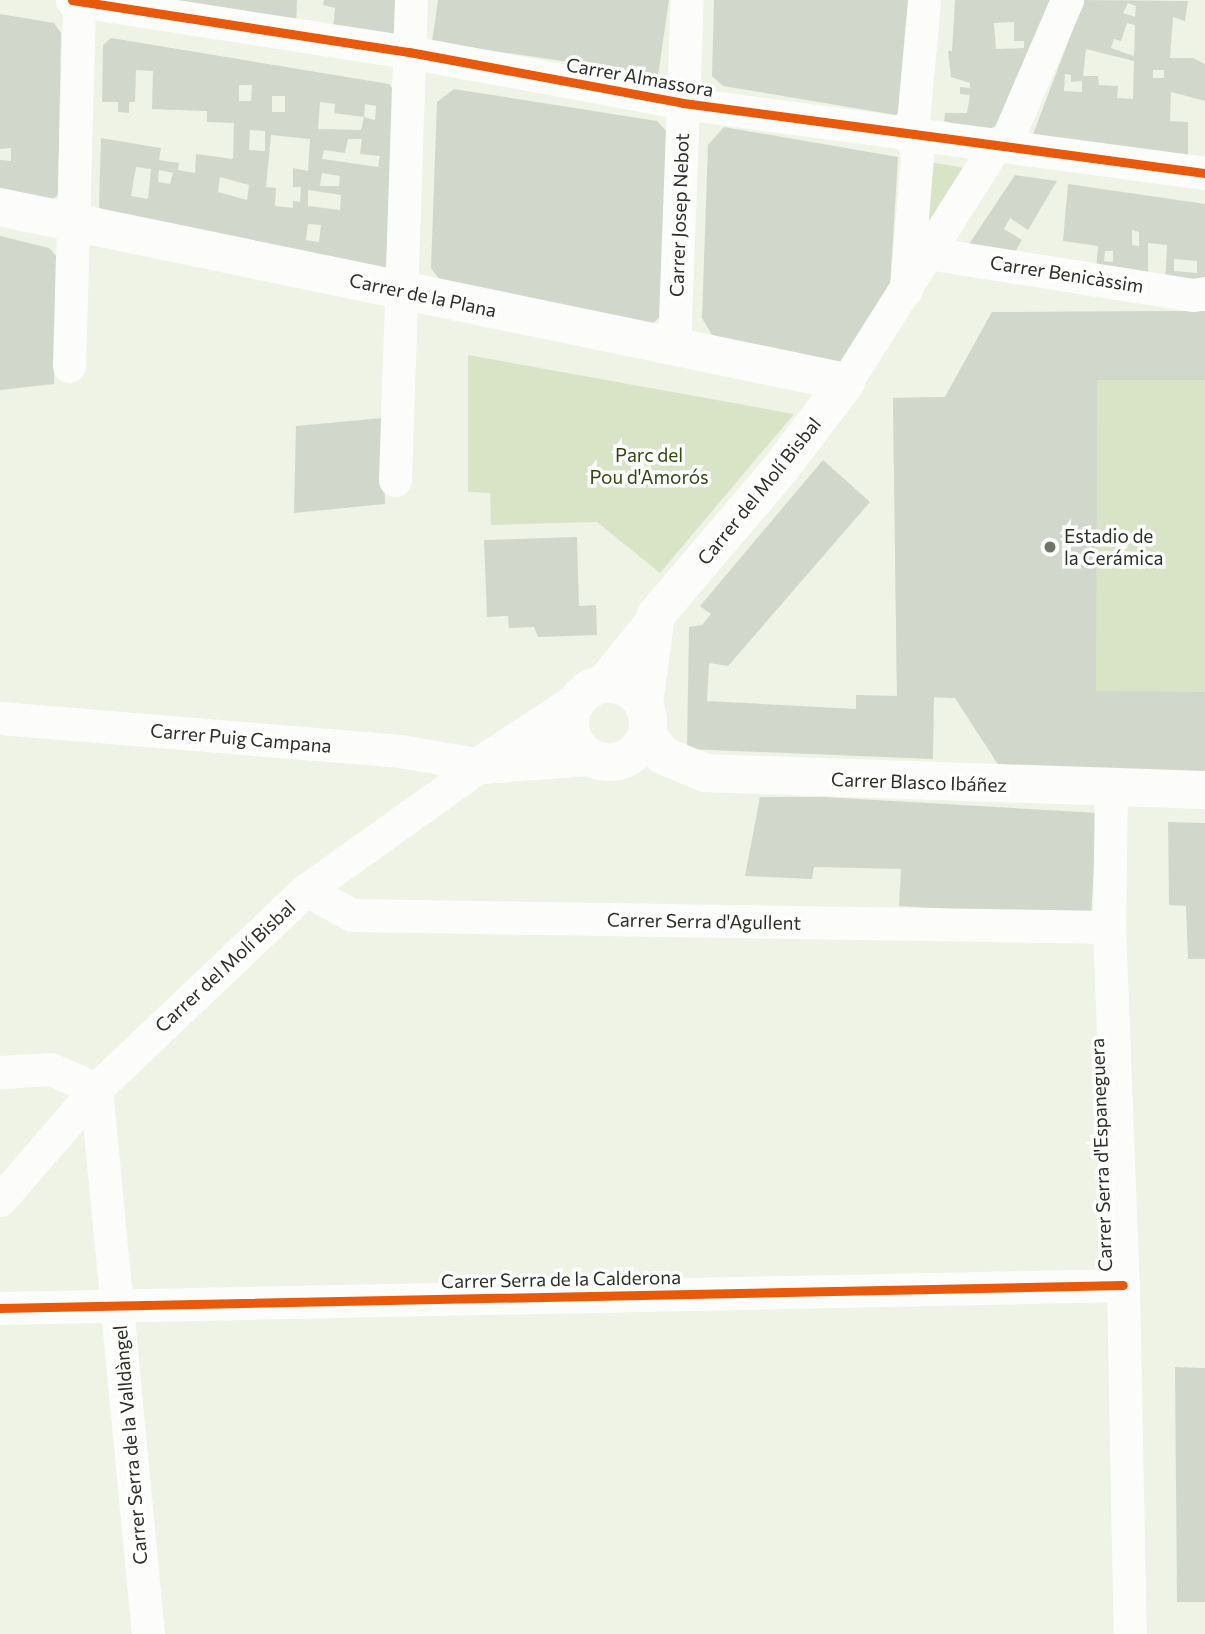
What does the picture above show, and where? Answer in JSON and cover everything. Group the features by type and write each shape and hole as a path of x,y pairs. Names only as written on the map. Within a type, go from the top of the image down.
{"main road":[{"name":"Carrer de la Plana","path":"0,207 846,382"},
{"name":"Carrer del Molí Bisbal","path":"656,615 781,468 846,382"},
{"path":"481,765 590,757 613,762 624,760 645,719 656,615"},
{"path":"590,757 573,740 569,717 586,694 625,686 645,719"},
{"name":"Carrer del Molí Bisbal","path":"481,765 586,694"},
{"name":"Carrer Blasco Ibáñez","path":"645,719 662,755 705,773 1205,790"}],"street":[{"path":"69,366 76,0"},
{"name":"Carrer Almassora","path":"76,0 409,52 683,103 1205,173"},
{"path":"395,480 411,0"},
{"name":"Carrer Josep Nebot","path":"674,347 687,0"},
{"path":"906,290 917,157 912,133 924,0"},
{"name":"Carrer del Molí Bisbal","path":"846,382 1001,144 1067,0"},
{"name":"Carrer Benicàssim","path":"928,253 1193,295 1205,293"},
{"name":"Carrer del Molí Bisbal","path":"586,694 656,615"},
{"name":"Carrer Puig Campana","path":"0,718 400,751 481,765"},
{"name":"Carrer del Molí Bisbal","path":"0,1200 96,1089 306,890 481,765"},
{"name":"Carrer Serra d'Espaneguera","path":"1111,788 1110,927 1123,1285 1130,1634"},
{"name":"Carrer Serra d'Agullent","path":"306,890 352,915 1110,927"},
{"path":"0,1072 51,1069 96,1089"},
{"name":"Carrer Serra de la Valldàngel","path":"96,1089 148,1634"},
{"name":"Carrer Serra de la Calderona","path":"0,1308 1123,1285"}],"green space":[{"path":"931,162 964,168 927,229"},
{"name":"Estadio de la Cerámica","path":"1205,311 1205,783 1007,778 955,698 897,696 893,398 945,397 992,312"},
{"name":"Parc del Pou d'Amorós","path":"468,355 794,414 660,573 597,522 491,525 490,493 468,492"}],"building":[{"path":"161,0 297,0 296,25"},
{"path":"324,0 399,0 399,33 388,41 333,30 335,8 323,5"},
{"path":"438,0 669,0 658,75 432,42"},
{"path":"714,0 913,0 904,107 896,115 723,86 712,76"},
{"path":"955,0 1057,0 1000,137 944,121 945,113 967,113 970,95 960,94 960,87 970,88 970,83 951,77 948,51 952,51","holes":["1014,22 1014,41 1024,41 1024,48 996,49 994,23"]},
{"path":"1084,0 1188,1 1185,21 1173,17 1170,58 1193,58 1205,64 1205,101 1171,92 1170,121 1188,122 1188,160 1032,137","holes":["1128,3 1136,6 1135,17 1123,13","1127,23 1135,25 1134,56 1111,48 1114,39 1121,41","1086,49 1134,61 1133,99 1117,98 1118,86 1099,85 1098,76 1083,76","1153,70 1164,70 1164,78 1153,78","1065,74 1071,75 1071,82 1082,81 1082,92 1064,91"]},
{"path":"0,14 54,23 61,33 58,195 46,204 0,195 0,160 11,161 11,148 0,149"},
{"path":"111,38 389,84 395,92 389,264 380,272 108,218 99,207 101,138 161,148 159,160 179,163 178,170 195,173 196,154 233,159 234,123 207,122 207,111 152,109 153,71 136,70 135,102 129,102 129,113 118,112 118,102 102,102 103,45","holes":["239,85 252,85 251,101 239,101","272,96 285,96 285,112 272,112","320,102 335,104 334,113 364,117 361,130 318,129","365,104 376,106 375,120 364,117","250,130 265,131 265,151 249,150","271,135 310,139 308,171 293,168 293,187 301,187 300,202 293,201 293,208 275,206 276,188 266,187","348,139 362,139 360,154 380,156 378,167 322,159 324,150 345,153","136,167 151,169 148,199 131,196","159,170 173,173 170,184 158,182","322,173 340,176 339,186 320,186","220,177 249,185 247,200 218,192","308,190 341,195 340,210 308,206","308,224 321,225 319,242 306,240"]},
{"path":"454,89 657,121 671,136 665,312 651,325 442,283 431,268 437,102"},
{"path":"724,127 898,157 889,304 844,367 712,335 702,318 708,145"},
{"path":"1015,175 1057,181 1028,230 1010,218 1004,229 1022,240 1012,257 969,244"},
{"path":"1068,184 1205,204 1205,287 1165,282 1167,245 1148,243 1148,278 1096,270 1098,246 1063,241","holes":["1132,230 1139,232 1139,246 1132,245","1105,251 1113,251 1113,262 1104,261","1174,259 1197,261 1197,273 1174,271"]},
{"path":"0,236 49,248 56,256 54,384 0,390"},
{"name":"Estadio de la Cerámica","path":"1205,311 1205,380 1097,380 1096,691 1205,692 1205,783 1007,778 955,698 934,697 933,759 687,749 689,627 702,625 711,614 700,606 823,460 870,502 728,666 709,663 707,701 856,709 856,695 897,696 893,398 945,397 992,312"},
{"path":"382,418 385,504 294,513 296,426"},
{"path":"577,537 579,606 596,605 597,635 538,637 534,627 509,628 508,616 487,617 484,540"},
{"path":"760,797 824,797 1097,813 1091,917 899,906 901,869 814,867 812,879 745,876"},
{"path":"1168,822 1205,823 1205,959 1188,959 1186,906 1169,905"},
{"path":"1175,1367 1205,1368 1205,1602 1177,1602"}],"cycle path":[{"path":"72,0 409,52 683,103 1205,173"},
{"path":"0,1308 1123,1285"}],"place":[{"name":"Estadio de la Cerámica","path":"1050,547"}]}
